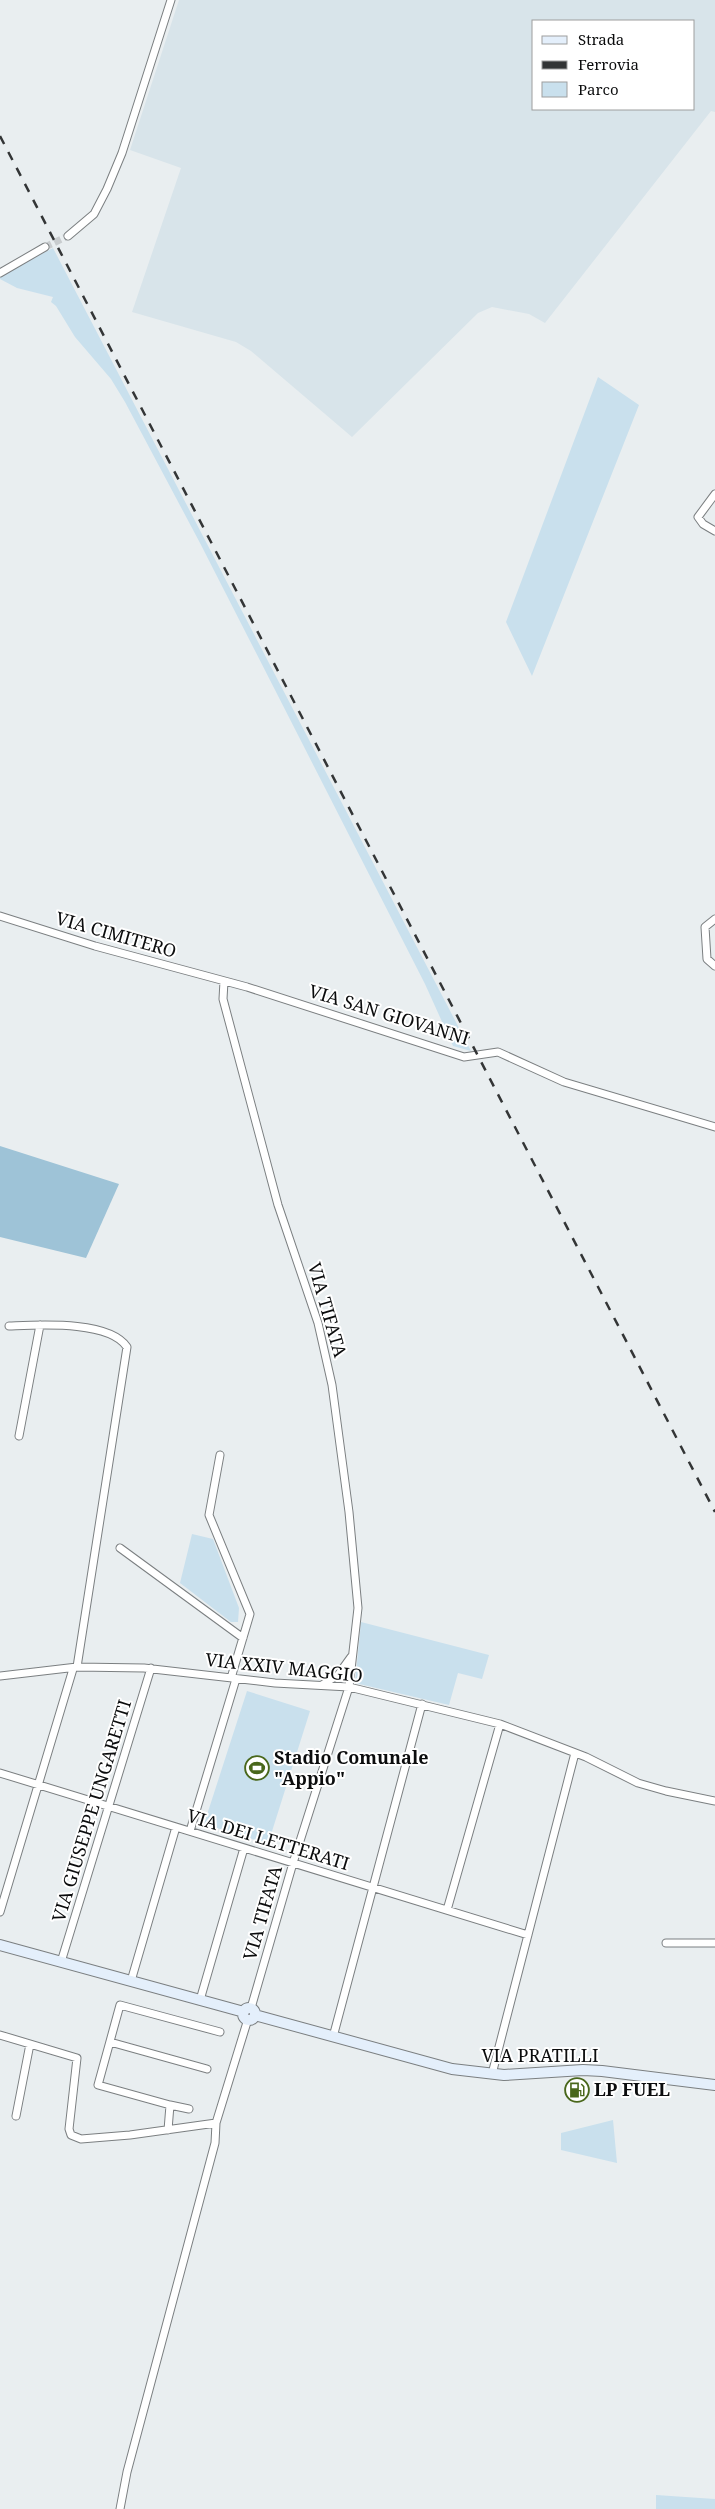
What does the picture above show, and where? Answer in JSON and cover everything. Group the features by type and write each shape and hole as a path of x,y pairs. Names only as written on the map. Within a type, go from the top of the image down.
{"street":[{"path":"68,236 94,214 122,154 171,0"},
{"path":"0,273 46,247"},
{"path":"715,494 698,517 703,524 715,531"},
{"name":"VIA CIMITERO","path":"0,916 95,946 224,981"},
{"path":"715,919 705,927 707,959 715,966"},
{"name":"VIA SAN GIOVANNI","path":"224,981 247,986 464,1056 498,1052 564,1082 715,1126"},
{"name":"VIA TIFATA","path":"120,2509 129,2462 215,2143 216,2123 250,2014 293,1863 349,1687 358,1608 349,1512 332,1385 318,1323 278,1205 223,999 224,981"},
{"path":"19,1436 40,1325"},
{"path":"0,1912 75,1668 127,1347 115,1336 75,1326 9,1326"},
{"path":"190,1832 250,1614 209,1515 220,1455"},
{"path":"120,1548 243,1638"},
{"name":"VIA TIFATA","path":"320,1686 338,1675 352,1654"},
{"name":"VIA XXIV MAGGIO","path":"0,1676 75,1668 151,1668 233,1678 349,1687 500,1724 586,1757 638,1783 666,1792 715,1801"},
{"name":"VIA GIUSEPPE UNGARETTI","path":"61,1962 151,1668"},
{"path":"333,2037 422,1704"},
{"path":"447,1910 500,1724"},
{"path":"492,2074 575,1753"},
{"name":"VIA DEI LETTERATI","path":"0,1773 528,1935"},
{"path":"131,1981 176,1827"},
{"path":"200,2000 244,1848"},
{"path":"666,1942 715,1943"},
{"name":"VIA PRATILLI","path":"0,1945 452,2069 492,2074 602,2071 642,2075 714,2087"},
{"path":"189,2109 98,2086 120,2005 220,2032"},
{"path":"0,2035 76,2058 69,2130 70,2134 81,2139 216,2123"},
{"path":"110,2042 207,2069"},
{"path":"16,2116 30,2044"},
{"path":"168,2130 170,2104"}],"shaded area":[{"path":"179,0 715,0 715,112 711,111 545,323 529,314 492,307 478,313 352,437 251,351 236,342 132,312 181,168 130,150"},
{"path":"0,1146 119,1184 86,1258 0,1237"}],"green space":[{"path":"53,248 471,1051 453,1046 425,984 200,543 111,379 75,337 56,306 51,302 53,297 17,288 0,279 0,276"},
{"path":"598,377 639,405 532,676 506,622"},
{"path":"192,1534 213,1539 239,1608 238,1622 231,1622 180,1583"},
{"path":"361,1622 489,1655 482,1679 458,1673 449,1705 355,1683"},
{"name":"Stadio Comunale \"Appio\"","path":"247,1691 310,1711 268,1844 204,1824"},
{"path":"613,2120 617,2163 561,2150 561,2133"},
{"path":"656,2495 715,2499 715,2509 656,2509"}],"tunnel":[{"path":"45,247 68,236"}],"railway":[{"path":"0,136 715,1512"}],"place":[{"name":"Stadio Comunale \"Appio\"","path":"257,1768"},
{"name":"LP FUEL","path":"577,2090"}]}
